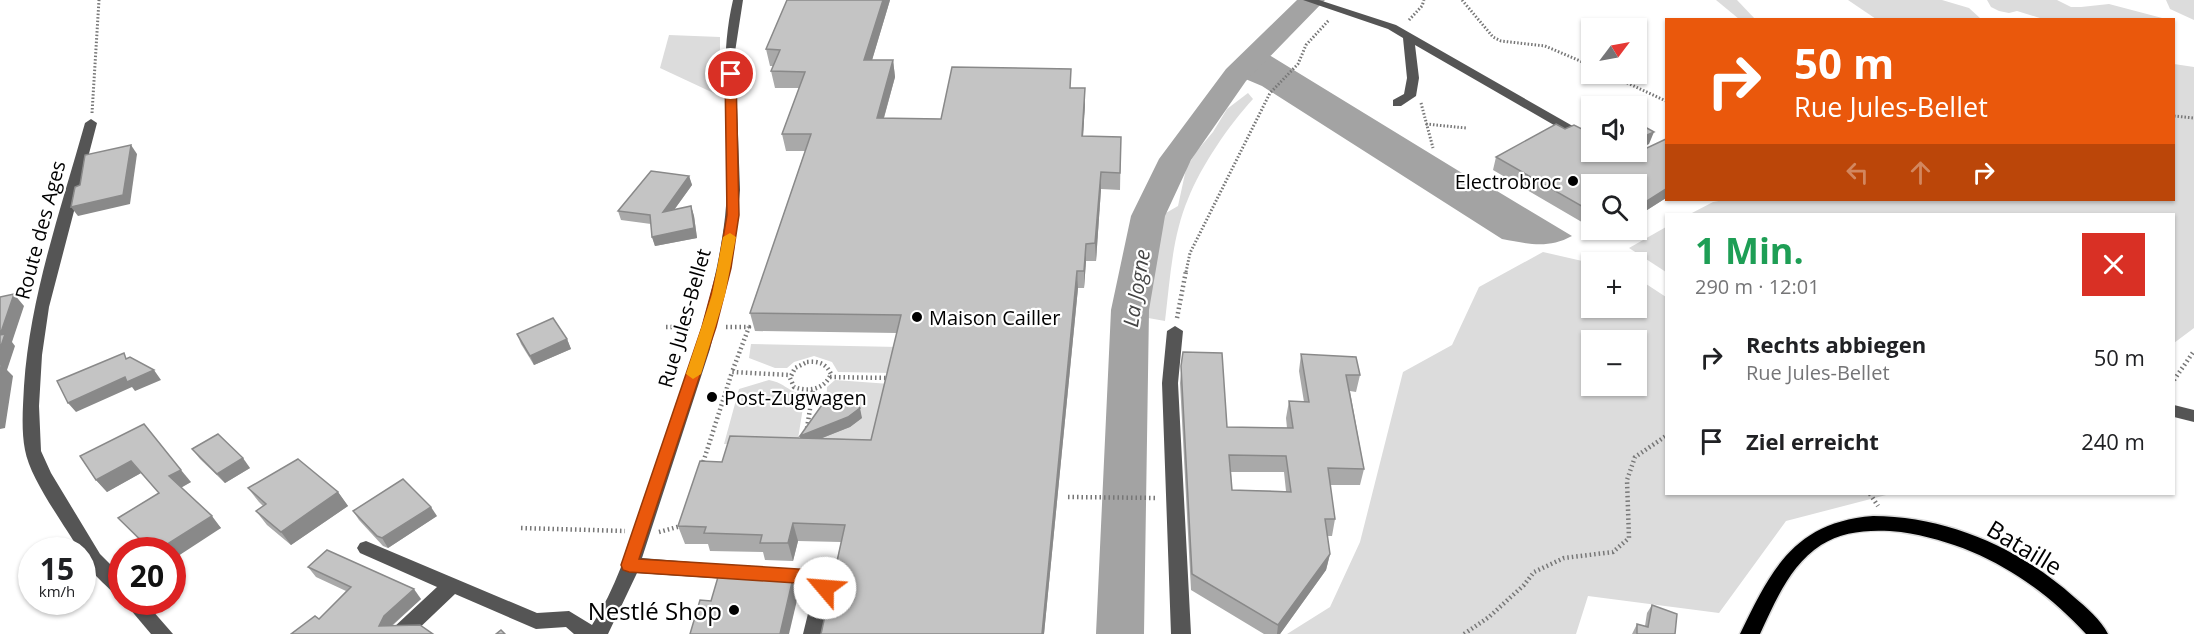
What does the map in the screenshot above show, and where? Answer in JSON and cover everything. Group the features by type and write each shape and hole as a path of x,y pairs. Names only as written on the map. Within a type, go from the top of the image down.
{"main road":[{"name":"Bataille","path":"1750,634 1778,581 1805,547 1829,532 1873,523 1933,530 1972,541 2049,587 2098,634"}],"street":[{"name":"Rue Jules-Bellet","path":"597,634 611,609 642,531 709,327 724,268 733,215 731,36 738,0"},
{"path":"1308,0 1392,27 1581,137"},
{"path":"1397,103 1410,96 1413,78 1408,36"},
{"name":"Route des Ages","path":"91,123 42,307 34,355 31,406 33,451 43,475 94,559 108,574"},
{"path":"1175,331 1170,383 1181,634"},
{"path":"2175,411 2194,416"},
{"path":"366,548 536,621 569,619 589,634"},
{"path":"629,565 820,578 825,588 813,634"},
{"path":"400,634 452,585"},
{"path":"145,615 163,634"}],"path":[{"path":"91,123 99,0"},
{"path":"1392,27 1408,21 1422,6 1424,0"},
{"path":"1462,0 1493,37 1501,41 1552,48 1581,61"},
{"path":"1175,331 1190,253 1270,93 1298,64 1306,45 1332,16"},
{"path":"1629,84 1665,101"},
{"path":"1410,96 1421,103 1433,148"},
{"path":"2175,116 2194,118"},
{"path":"1426,124 1466,128"},
{"path":"666,327 749,327 732,372 702,469"},
{"path":"2175,379 2194,351"},
{"path":"813,362 827,366 830,377 826,383 806,391 794,387 790,382 790,375 799,365 813,362"},
{"path":"732,372 790,375"},
{"path":"830,377 891,378"},
{"path":"806,436 813,390"},
{"path":"808,418 815,418"},
{"path":"1464,634 1489,617 1524,585 1534,572 1564,558 1613,552 1629,538 1627,480 1635,457 1665,437"},
{"path":"1068,497 1157,498"},
{"path":"521,528 642,531 674,530 684,523"}],"shaded area":[{"path":"1716,0 1737,0 1754,18 1738,18"},
{"path":"1848,0 1942,0 1969,8 1980,18 1875,18"},
{"path":"1987,0 2057,0 2071,7 2109,4 2162,18 2040,18 2017,11 2009,13 1999,11 1991,7"},
{"path":"2166,0 2194,0 2194,20 2170,9"},
{"path":"669,35 720,37 720,96 660,68"},
{"path":"1261,50 1480,184 1487,185 1572,236 1546,244 1530,244 1502,239 1262,86 1236,75"},
{"path":"2175,64 2194,67 2194,328 2175,342 2175,213 1692,213 1713,202 2175,201"},
{"path":"1248,93 1253,99 1225,133 1208,160 1183,213 1172,259 1165,321 1137,316 1134,295 1152,221 1178,206 1186,169 1196,152 1213,132 1227,109"},
{"path":"1665,228 1665,271 1647,260 1647,252 1635,252 1629,248 1647,240 1647,238"},
{"path":"1543,252 1581,261 1581,318 1647,318 1647,285 1665,296 1665,495 1886,495 1786,521 1719,613 1588,596 1576,634 1287,634 1330,607 1360,542 1403,372 1452,345 1479,287"},
{"path":"751,344 899,347 892,373 838,372 832,362 814,356 794,362 787,368 775,368 749,358"},
{"path":"769,380 805,395 797,445 724,444 739,389"},
{"path":"835,380 890,384 874,457 811,456 826,411 827,387"}],"building":[{"name":"Maison Cailler","path":"787,0 883,0 864,60 893,60 877,118 941,119 952,67 1071,69 1070,88 1085,88 1082,136 1121,137 1120,173 1101,172 1095,243 1086,244 1084,271 1077,271 1042,634 821,634 845,525 793,523 788,543 760,543 762,535 704,533 706,527 678,526 700,461 722,462 730,436 871,440 901,315 750,313 811,134 782,134 805,72 771,71 780,50 766,49"},
{"path":"1556,124 1565,129 1574,125 1581,128 1581,162 1647,162 1647,148 1665,139 1665,190 1647,201 1647,174 1581,174 1581,206 1496,157"},
{"path":"1647,128 1654,132 1647,135"},
{"path":"131,145 123,195 71,207 75,187 80,185 85,155"},
{"path":"651,171 689,176 663,212 691,206 694,228 652,237 650,215 618,211"},
{"path":"14,294 0,335 0,297"},
{"path":"553,318 567,339 530,356 517,334"},
{"path":"5,334 0,349 0,335"},
{"path":"1183,352 1222,353 1227,427 1293,428 1289,401 1309,402 1301,354 1356,357 1360,375 1346,375 1364,469 1328,468 1335,519 1325,519 1330,554 1278,625 1192,574 1181,366","holes":["1229,455 1286,456 1291,492 1232,490"]},
{"path":"124,353 126,359 130,357 154,370 127,382 125,377 68,403 57,381"},
{"path":"842,394 854,399 860,408 848,417 800,436 824,402"},
{"path":"144,424 181,470 169,476 212,516 179,537 138,537 118,518 159,493 131,461 96,480 80,456"},
{"path":"218,434 243,458 217,474 192,449"},
{"path":"298,459 338,492 281,532 256,511 266,504 248,488"},
{"path":"403,479 431,507 382,538 377,536 353,511"},
{"path":"327,550 414,589 384,616 379,626 420,625 433,634 291,634 315,616 319,619 351,587 308,567"},
{"path":"718,577 793,578 780,634 690,634 700,600 711,601"},
{"path":"1652,605 1677,614 1675,634 1637,634 1637,624 1648,627"}],"waterway":[{"name":"La Jogne","path":"1120,634 1130,310 1148,216 1175,159 1236,75 1312,0"}],"slow traffic":[{"path":"693,374 719,295 730,237"}],"place":[{"name":"Electrobroc","path":"1573,181"},
{"name":"Maison Cailler","path":"917,317"},
{"name":"Post-Zugwagen","path":"712,397"},
{"name":"Nestlé Shop","path":"734,610"}],"route":[{"path":"731,74 734,140 733,215 719,295 629,565 814,577 824,582 825,588"}]}
